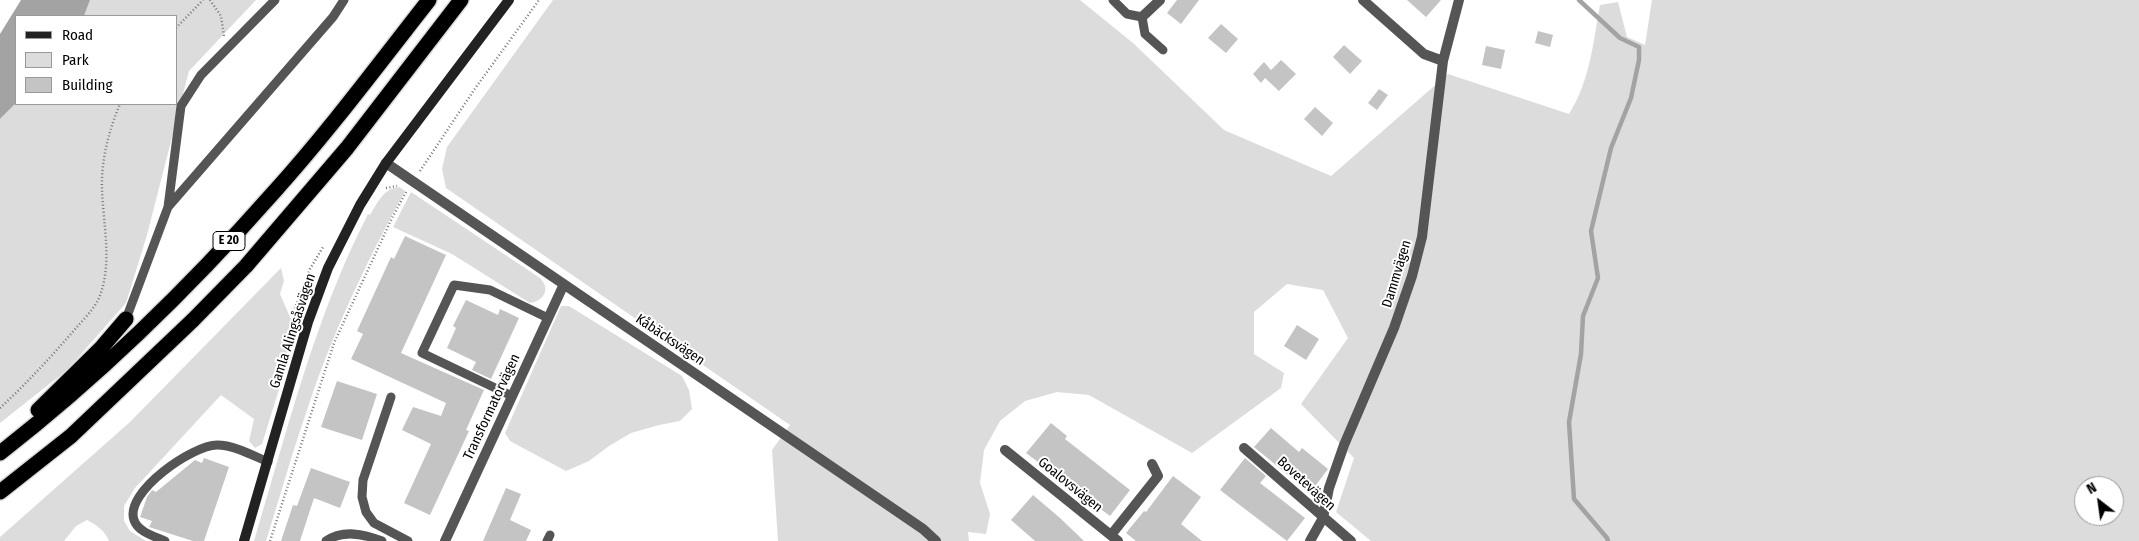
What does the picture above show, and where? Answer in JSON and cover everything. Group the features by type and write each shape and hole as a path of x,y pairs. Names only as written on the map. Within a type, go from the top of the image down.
{"highway":[{"name":"E 20","path":"0,454 118,352 204,267 299,163 348,104 428,0"},
{"name":"E 20","path":"0,492 71,436 193,320 246,266 347,148 461,0"},
{"path":"0,445 102,346 126,319"}],"street":[{"name":"Gamla Alingsåsvägen","path":"244,541 308,322 328,268 360,205 386,163 509,0"},
{"path":"1142,17 1160,0"},
{"path":"1363,0 1424,54 1444,62"},
{"name":"Dammvägen","path":"1310,541 1323,518 1329,488 1344,445 1394,328 1422,237 1444,62 1458,0"},
{"name":"Kåbäcksvägen","path":"386,163 923,529 936,541"},
{"name":"Transformatorvägen","path":"445,541 564,284"},
{"name":"Bovetevägen","path":"1244,448 1351,541"},
{"name":"Goalovsvägen","path":"1004,450 1115,538"},
{"path":"1115,538 1158,476 1152,464"}],"lane":[{"path":"126,319 168,207 180,106 201,75 274,0"},
{"path":"168,207 333,17 344,0"},
{"path":"1113,0 1127,14 1142,17 1145,34 1163,50"},
{"path":"512,396 422,353 454,285 490,290 548,318"},
{"path":"391,397 363,480 362,497 366,512 374,523 408,541"},
{"path":"164,541 144,532 138,527 134,520 134,503 143,490 173,464 204,447 217,445 230,447 268,462"},
{"path":"326,541 332,537 353,534 367,535 382,541"}],"path":[{"path":"178,26 203,0"},
{"path":"210,0 221,16 226,50"},
{"path":"270,541 334,343 392,218 413,181 474,90 539,0"},
{"path":"0,408 59,349 99,299 105,273 106,248 102,187 103,170 108,137 120,105"}],"green space":[{"path":"90,0 256,0 189,71 147,235 126,303 67,370 0,423 0,119 15,104 178,105 178,15 84,15"},
{"path":"553,0 1080,0 1133,43 1224,130 1331,176 1448,74 1569,114 1582,88 1586,75 1600,5 1618,2 1627,37 1645,45 1652,0 2139,0 2139,541 1371,541 1336,512 1354,458 1301,404 1348,338 1323,290 1287,284 1254,312 1254,354 1284,373 1281,388 1192,453 1089,395 1057,392 1025,401 1000,421 984,450 980,483 990,514 986,534 968,532 969,541 778,541 772,450 790,425 446,188 442,169 447,147"},
{"path":"399,187 405,191 351,298 317,381 266,541 254,541 291,416 332,293 368,214 370,215 385,193"},
{"path":"411,192 540,278 545,286 542,297 530,303 452,254 393,227"},
{"path":"281,268 284,281 280,294 293,324 281,383 262,444 255,448 249,441 254,419 221,395 135,488 124,506 124,521 130,531 146,541 109,541 100,529 87,520 76,526 64,541 0,541 0,537 130,422"},
{"path":"561,306 569,306 682,376 689,390 692,409 680,421 631,433 589,461 566,471 510,441 505,433"}],"shaded area":[{"path":"21,0 90,0 84,15 15,15 15,104 0,119 0,34"}],"building":[{"path":"1177,0 1199,0 1181,24 1167,13"},
{"path":"1407,0 1441,0 1426,17"},
{"path":"1221,24 1238,39 1226,53 1208,38"},
{"path":"1538,31 1553,35 1550,47 1535,43"},
{"path":"1344,45 1362,61 1350,74 1333,57"},
{"path":"1486,46 1505,50 1501,69 1482,65"},
{"path":"1281,60 1296,74 1279,91 1265,78 1261,83 1253,74 1264,62 1271,70"},
{"path":"1379,89 1388,95 1377,110 1368,103"},
{"path":"1315,107 1333,123 1322,136 1304,119"},
{"path":"405,236 446,255 401,353 484,390 466,430 469,431 430,515 404,503 431,444 402,430 413,407 441,416 446,403 351,359 363,334 357,331 391,257 394,259"},
{"path":"466,300 498,315 500,309 519,318 491,379 472,370 476,362 447,348 456,328 453,326"},
{"path":"1297,325 1319,339 1306,360 1284,346"},
{"path":"337,381 377,394 362,440 321,427"},
{"path":"1051,423 1067,436 1065,439 1130,490 1110,516 1026,453"},
{"path":"1271,428 1299,452 1302,448 1328,469 1310,493 1254,447"},
{"path":"204,458 229,467 204,541 193,541 149,527 152,521 140,517 147,497 152,490 156,492 195,460 202,463"},
{"path":"1245,458 1266,476 1260,483 1305,518 1287,541 1220,490"},
{"path":"311,468 350,482 340,508 314,498 300,541 281,541 293,505 297,506"},
{"path":"1173,476 1201,497 1181,524 1202,541 1136,541 1126,533 1144,511 1146,512"},
{"path":"506,488 521,494 510,520 531,530 526,541 483,541"},
{"path":"1033,495 1084,541 1035,541 1011,520"}],"waterway":[{"path":"1579,0 1620,38 1639,47 1639,60 1631,98 1611,148 1591,231 1598,278 1583,316 1581,354 1569,422 1574,499 1608,541"}]}
